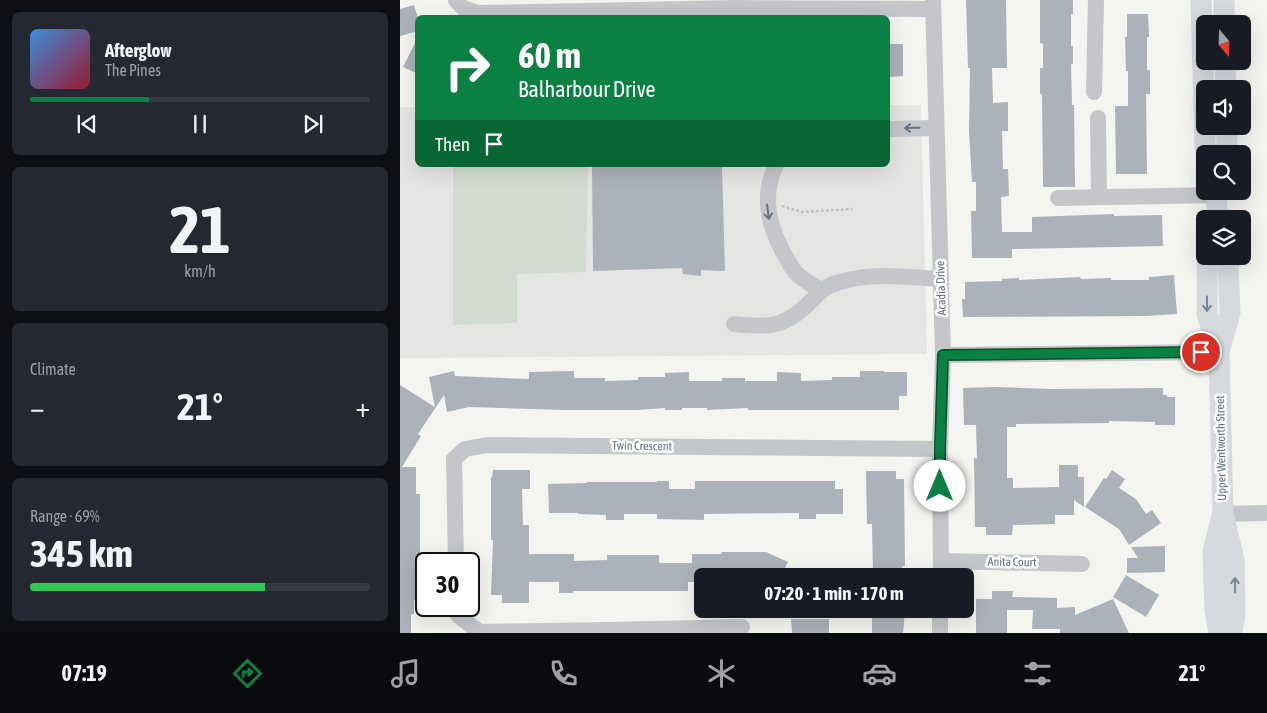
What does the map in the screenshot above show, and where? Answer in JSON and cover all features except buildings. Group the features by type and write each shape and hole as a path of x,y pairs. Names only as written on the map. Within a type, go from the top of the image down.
{"main road":[{"path":"1201,0 1205,145"},
{"path":"1224,0 1224,15"},
{"name":"Upper Wentworth Street","path":"1207,265 1207,314 1219,352 1222,514 1234,560 1235,613 1232,633"},
{"name":"Upper Wentworth Street","path":"1219,352 1230,313 1228,265"},
{"name":"Upper Wentworth Street","path":"1220,633 1215,610 1213,552 1222,514"}],"street":[{"path":"456,0 463,8 478,13 735,4 933,5"},
{"path":"1094,92 1096,0"},
{"name":"Acadia Drive","path":"933,5 943,355 940,449 941,568"},
{"path":"1098,118 1100,197"},
{"path":"890,129 936,128"},
{"path":"775,167 770,181 767,208 776,239 795,272 806,282 821,290"},
{"path":"1058,198 1196,194"},
{"path":"734,324 760,327 784,322 805,307 821,290 858,277 941,279"},
{"path":"943,355 1219,352"},
{"name":"Twin Crescent","path":"456,552 454,459 465,449 487,445 940,449"},
{"path":"1222,514 1267,513"},
{"name":"Anita Court","path":"969,568 1082,564"},
{"path":"460,617 479,632 609,632 742,627"},
{"path":"940,618 940,633"}],"path":[{"path":"767,208 784,206 802,212 852,209"}],"shaded area":[{"path":"890,105 921,105 927,354 400,358 400,107 415,107 415,167 890,167"},
{"path":"453,167 588,167 586,272 517,274 517,323 453,325"}],"route":[{"path":"940,486 943,355 1201,352"}]}
